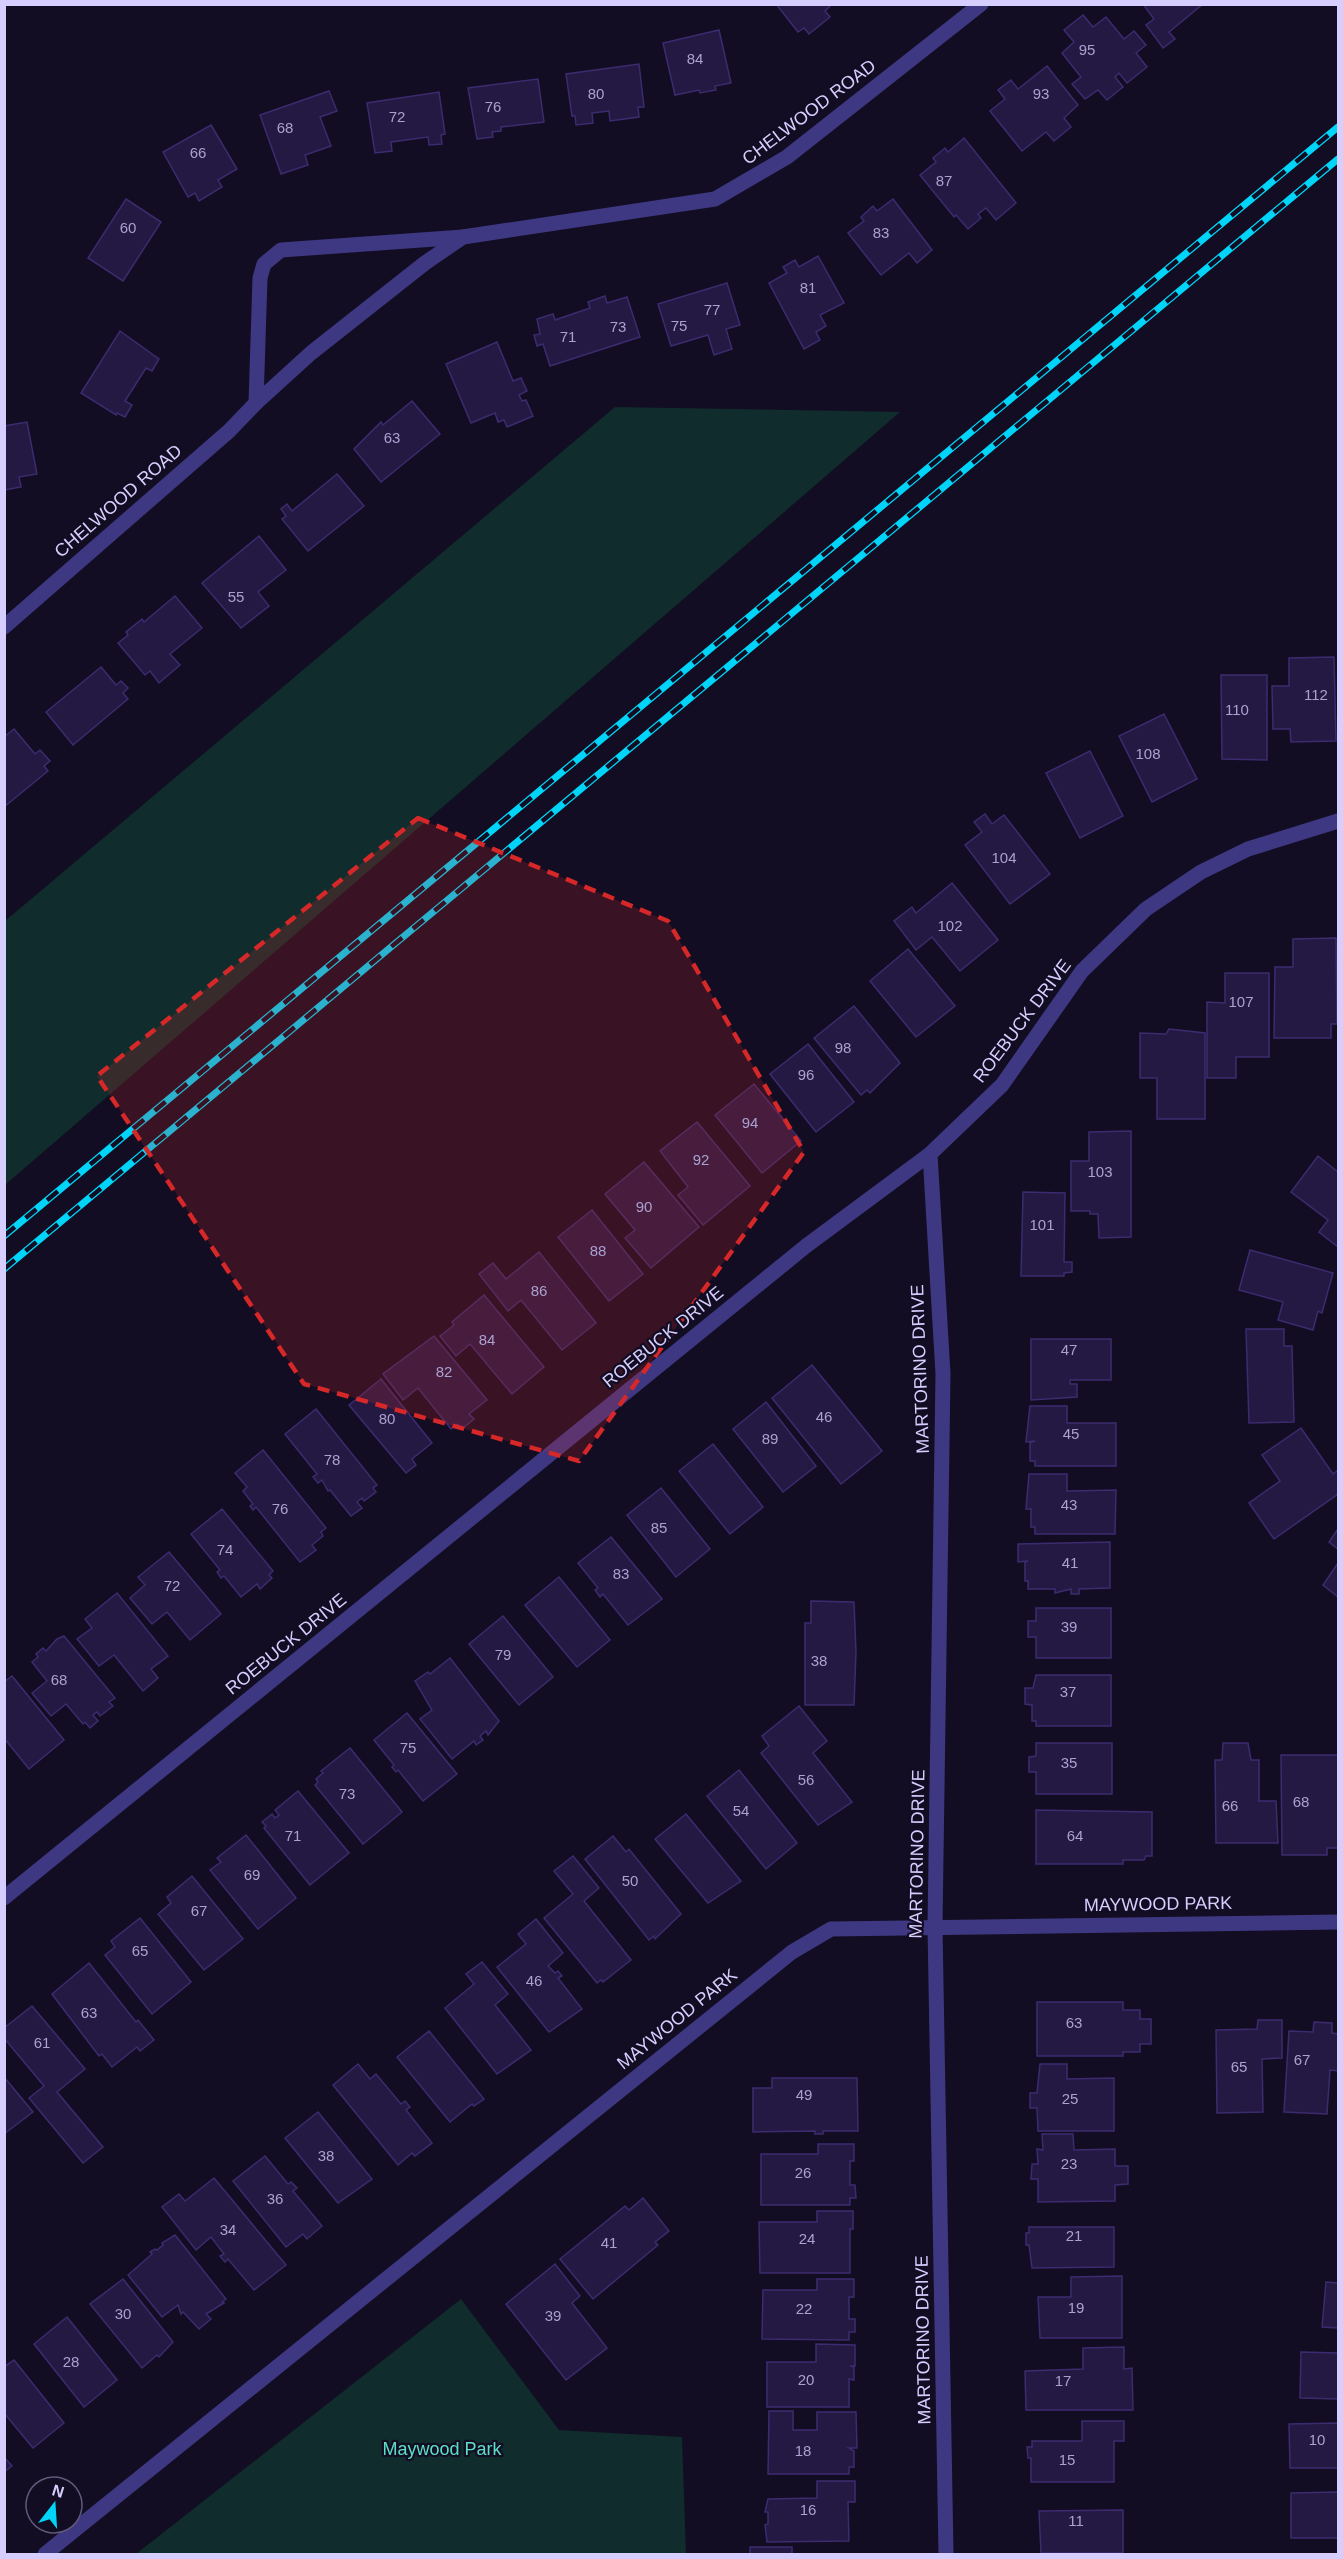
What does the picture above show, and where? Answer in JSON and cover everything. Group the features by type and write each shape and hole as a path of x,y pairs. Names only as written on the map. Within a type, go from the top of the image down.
{"street":[{"name":"CHELWOOD ROAD","path":"256,403 260,278 264,264 281,250 463,237 715,199 787,157 981,4"},
{"name":"CHELWOOD ROAD","path":"4,627 229,431 311,353 425,263 463,237"},
{"name":"ROEBUCK DRIVE","path":"4,1898 806,1246 930,1154 1002,1085 1082,971 1146,909 1201,872 1248,849 1338,821"},
{"name":"MARTORINO DRIVE","path":"930,1154 943,1374 934,1926 946,2554"},
{"name":"MAYWOOD PARK","path":"45,2554 792,1952 831,1929 1338,1922"}],"highlighted area":[{"path":"418,818 668,921 804,1152 579,1461 304,1384 97,1076"}],"green space":[{"path":"615,407 900,412 5,1185 5,921"},
{"name":"Maywood Park","path":"461,2299 559,2430 682,2437 686,2554 136,2554"}],"building":[{"path":"776,4 832,4 825,11 830,17 809,34 804,28 798,32"},
{"path":"1143,4 1203,4 1169,32 1175,39 1163,48 1146,25 1154,19"},
{"path":"1083,15 1093,27 1106,17 1124,39 1134,31 1146,45 1136,53 1147,67 1127,83 1119,73 1115,77 1123,87 1107,100 1098,90 1085,99 1072,84 1081,77 1062,53 1074,42 1064,30"},
{"path":"719,30 731,83 715,86 716,90 700,93 699,90 675,95 663,43"},
{"path":"639,64 644,107 638,107 639,117 610,121 609,111 592,113 593,123 576,125 575,116 572,116 566,74"},
{"path":"1047,66 1078,105 1064,118 1071,127 1054,141 1046,132 1022,151 990,111 1005,99 998,90 1011,80 1018,89"},
{"path":"538,79 544,122 501,127 501,131 492,132 493,137 477,139 468,88"},
{"path":"329,91 337,111 320,117 331,146 305,155 308,165 281,174 260,115"},
{"path":"439,92 445,134 441,135 442,144 429,145 428,137 391,142 392,151 375,153 367,103"},
{"path":"211,125 237,169 218,180 222,187 199,201 195,193 188,197 163,152"},
{"path":"964,138 1016,203 996,220 986,208 978,214 981,218 968,229 956,215 954,217 920,175 936,162 933,158 945,148 948,152"},
{"path":"126,199 161,222 123,281 88,258"},
{"path":"893,199 932,250 917,263 909,253 881,275 848,233 864,221 861,217 873,206 877,211"},
{"path":"818,256 844,303 820,315 826,326 816,332 820,340 804,349 769,283 787,273 783,267 795,260 799,267"},
{"path":"727,283 740,325 726,329 732,349 714,355 708,335 671,346 658,304"},
{"path":"605,296 607,303 627,297 640,337 550,366 543,344 537,346 534,335 540,334 537,319 553,314 555,320 590,308 588,302"},
{"path":"120,331 159,359 152,371 146,368 125,401 132,405 125,417 117,413 116,415 81,393"},
{"path":"497,342 513,381 521,378 527,391 519,395 522,401 526,400 533,416 507,427 504,420 498,422 495,413 471,423 446,364"},
{"path":"412,401 440,434 381,482 354,449 381,422 383,425"},
{"path":"27,422 37,474 19,477 21,487 4,490 4,426"},
{"path":"337,474 364,506 308,551 282,519 286,516 281,509 287,504 292,511"},
{"path":"259,536 286,570 258,592 269,606 241,628 202,583"},
{"path":"175,596 202,628 170,654 180,665 159,683 150,671 145,675 118,643 128,635 126,632 142,619 144,622"},
{"path":"1334,657 1336,741 1291,742 1290,729 1273,729 1272,686 1289,686 1289,658"},
{"path":"101,667 116,685 121,681 128,688 123,693 128,699 73,745 46,712"},
{"path":"1221,675 1267,675 1267,760 1222,759"},
{"path":"1164,714 1197,779 1152,802 1119,736"},
{"path":"14,729 35,754 40,750 50,761 44,766 48,771 4,807 4,737"},
{"path":"1090,751 1123,816 1080,838 1046,773"},
{"path":"985,814 992,824 1004,815 1050,874 1010,904 965,845 982,832 974,822"},
{"path":"952,883 998,940 960,971 932,937 916,950 894,921 912,907 916,913"},
{"path":"1336,938 1337,1024 1331,1024 1331,1038 1274,1038 1275,967 1293,967 1293,939"},
{"path":"908,949 955,1006 916,1037 870,981"},
{"path":"1225,973 1269,973 1269,1057 1236,1057 1236,1078 1207,1078 1207,1002 1225,1003"},
{"path":"854,1006 900,1063 870,1093 867,1090 861,1095 814,1038"},
{"path":"1169,1029 1205,1033 1205,1119 1157,1119 1157,1078 1140,1078 1140,1033 1166,1034"},
{"path":"808,1044 854,1102 816,1132 770,1074"},
{"path":"754,1084 801,1141 762,1173 715,1115"},
{"path":"697,1122 750,1186 703,1225 678,1195 688,1187 660,1151"},
{"path":"1131,1131 1131,1237 1099,1238 1098,1214 1090,1214 1090,1211 1071,1211 1071,1161 1089,1161 1089,1132"},
{"path":"1318,1156 1338,1172 1338,1247 1319,1232 1328,1220 1291,1192"},
{"path":"644,1162 699,1227 651,1268 625,1238 635,1230 605,1194"},
{"path":"1023,1192 1065,1193 1064,1262 1072,1262 1072,1272 1064,1273 1064,1276 1021,1276"},
{"path":"592,1210 643,1274 609,1301 558,1237"},
{"path":"1250,1250 1333,1273 1322,1313 1318,1311 1313,1330 1278,1320 1283,1302 1239,1290"},
{"path":"539,1252 596,1323 562,1350 521,1300 508,1311 479,1274 493,1263 506,1279"},
{"path":"484,1295 544,1367 512,1394 470,1344 456,1356 440,1336 454,1325 452,1322"},
{"path":"1246,1329 1284,1329 1284,1346 1292,1346 1294,1422 1249,1423"},
{"path":"434,1336 487,1400 469,1414 474,1419 462,1429 458,1424 451,1429 418,1388 403,1400 383,1374"},
{"path":"1031,1339 1111,1339 1111,1380 1070,1380 1070,1384 1077,1384 1077,1397 1031,1400"},
{"path":"812,1365 882,1451 841,1484 772,1398"},
{"path":"381,1379 432,1443 412,1459 416,1465 406,1473 349,1405"},
{"path":"766,1402 816,1466 783,1492 733,1429"},
{"path":"1030,1406 1067,1406 1067,1423 1116,1423 1116,1466 1035,1466 1035,1461 1030,1461 1030,1443 1035,1441 1026,1442"},
{"path":"316,1409 377,1485 373,1488 376,1492 364,1501 362,1498 357,1502 362,1508 351,1516 330,1490 328,1491 322,1480 318,1483 313,1477 317,1474 285,1434"},
{"path":"1301,1428 1333,1474 1338,1470 1338,1494 1274,1539 1249,1503 1280,1481 1262,1455"},
{"path":"713,1444 763,1507 730,1534 679,1471"},
{"path":"263,1450 326,1528 321,1532 323,1536 312,1545 316,1550 300,1562 256,1507 253,1510 250,1506 253,1504 243,1491 247,1487 235,1473"},
{"path":"1029,1474 1067,1474 1067,1491 1116,1490 1115,1534 1035,1534 1035,1527 1031,1527 1031,1509 1026,1509"},
{"path":"661,1488 710,1549 676,1577 627,1515"},
{"path":"222,1509 273,1571 269,1575 272,1578 260,1589 257,1584 241,1597 224,1576 221,1578 217,1572 220,1570 191,1534"},
{"path":"1338,1529 1338,1549 1329,1542"},
{"path":"611,1537 662,1599 628,1625 603,1594 600,1597 595,1590 598,1588 578,1563"},
{"path":"1110,1542 1110,1588 1079,1589 1079,1594 1071,1594 1071,1589 1055,1593 1055,1589 1028,1589 1028,1581 1025,1581 1025,1562 1028,1561 1018,1562 1018,1544"},
{"path":"169,1552 221,1614 190,1640 167,1612 152,1624 130,1598 145,1585 138,1577"},
{"path":"1338,1563 1338,1597 1323,1585"},
{"path":"559,1577 610,1640 577,1667 525,1605"},
{"path":"117,1593 168,1656 151,1669 158,1678 143,1691 114,1655 99,1666 77,1639 92,1628 85,1619"},
{"path":"811,1601 854,1602 856,1652 854,1705 805,1705 805,1623 811,1623"},
{"path":"1036,1608 1111,1608 1111,1658 1036,1658 1036,1637 1028,1637 1028,1621 1036,1621"},
{"path":"503,1616 553,1677 519,1705 469,1644"},
{"path":"64,1636 115,1698 109,1702 113,1706 100,1716 97,1712 93,1715 98,1721 90,1728 85,1722 83,1724 66,1704 51,1716 32,1693 47,1681 32,1662 38,1657 36,1654 43,1648 46,1651 57,1639"},
{"path":"450,1658 499,1721 488,1735 486,1731 480,1736 483,1740 476,1745 474,1741 452,1759 420,1719 432,1710 415,1681 428,1672 430,1674"},
{"path":"1036,1675 1111,1675 1111,1726 1036,1726 1036,1721 1032,1721 1032,1705 1025,1704 1025,1688 1033,1688"},
{"path":"12,1676 64,1740 29,1769 4,1738 4,1682"},
{"path":"799,1706 827,1741 813,1753 852,1802 818,1825 761,1753 769,1746 762,1736"},
{"path":"407,1713 457,1774 423,1801 398,1770 396,1772 392,1767 394,1765 374,1740"},
{"path":"1036,1743 1112,1743 1112,1794 1036,1794 1036,1772 1029,1772 1029,1757 1036,1756"},
{"path":"1223,1743 1248,1743 1251,1760 1259,1760 1259,1801 1276,1801 1278,1843 1216,1843 1215,1760 1222,1760"},
{"path":"350,1748 402,1812 363,1844 315,1785 318,1782 316,1779 323,1773 321,1771"},
{"path":"1281,1755 1338,1755 1338,1848 1327,1848 1327,1855 1282,1855"},
{"path":"739,1770 797,1843 766,1869 707,1796"},
{"path":"298,1791 349,1853 310,1885 264,1828 266,1826 262,1822 272,1814 275,1818 279,1815 275,1810"},
{"path":"1036,1810 1152,1812 1152,1856 1146,1856 1144,1860 1123,1860 1123,1864 1036,1864"},
{"path":"686,1814 741,1881 708,1903 655,1839"},
{"path":"246,1835 296,1898 258,1929 210,1870 221,1862 217,1858"},
{"path":"613,1836 626,1852 629,1849 681,1914 655,1939 654,1936 649,1940 585,1859"},
{"path":"573,1856 599,1888 584,1901 631,1960 603,1982 601,1980 597,1983 544,1918 573,1894 554,1871"},
{"path":"192,1876 243,1939 204,1970 158,1914 171,1903 167,1897"},
{"path":"140,1918 191,1982 152,2014 105,1955 115,1947 111,1941"},
{"path":"536,1919 563,1953 548,1966 562,1976 558,1978 582,2009 549,2032 497,1967 526,1944 518,1934"},
{"path":"482,1962 508,1994 495,2005 531,2050 497,2074 445,2008 474,1984 466,1974"},
{"path":"89,1963 136,2022 138,2020 154,2040 140,2051 137,2047 112,2067 102,2054 99,2056 52,1994"},
{"path":"1037,2002 1123,2002 1123,2010 1140,2010 1140,2019 1151,2019 1151,2044 1140,2044 1140,2052 1123,2052 1123,2056 1037,2056"},
{"path":"32,2006 85,2069 57,2092 103,2147 83,2163 29,2098 44,2086 4,2038 4,2028"},
{"path":"1258,2020 1282,2020 1282,2058 1262,2059 1263,2112 1217,2113 1216,2030 1257,2029"},
{"path":"1314,2022 1332,2023 1332,2033 1338,2034 1338,2071 1330,2070 1327,2114 1284,2112 1289,2031 1313,2032"},
{"path":"429,2031 484,2099 474,2106 472,2104 450,2122 397,2057"},
{"path":"358,2064 370,2079 376,2074 401,2104 405,2101 410,2107 406,2110 432,2143 415,2156 412,2153 398,2165 333,2085"},
{"path":"1040,2064 1067,2064 1067,2079 1114,2078 1114,2131 1038,2131 1037,2108 1030,2108 1030,2093 1037,2093"},
{"path":"4,2077 33,2112 4,2134"},
{"path":"772,2078 857,2078 858,2131 823,2131 823,2134 815,2134 815,2131 753,2132 753,2088 772,2088"},
{"path":"318,2112 372,2179 338,2203 285,2138"},
{"path":"1042,2134 1073,2134 1074,2150 1115,2149 1115,2166 1128,2166 1128,2184 1115,2185 1115,2201 1038,2202 1038,2179 1031,2179 1032,2164 1038,2164 1037,2149 1043,2150"},
{"path":"818,2144 854,2144 854,2161 850,2161 850,2185 855,2185 856,2198 850,2198 850,2205 761,2205 761,2154 818,2154"},
{"path":"265,2156 288,2184 291,2182 297,2188 293,2191 322,2226 307,2239 303,2234 286,2247 233,2181"},
{"path":"214,2178 286,2265 254,2290 228,2259 225,2262 220,2256 224,2254 211,2237 196,2250 162,2207 179,2194 185,2201"},
{"path":"643,2198 669,2231 655,2242 658,2245 593,2299 560,2259 625,2206 629,2210"},
{"path":"817,2211 853,2211 853,2229 850,2229 850,2273 760,2273 759,2222 817,2222"},
{"path":"1029,2227 1114,2227 1114,2267 1032,2268 1029,2245 1026,2245 1026,2233 1029,2233"},
{"path":"175,2235 226,2299 222,2302 224,2303 206,2314 211,2319 199,2329 183,2312 181,2314 178,2305 162,2317 128,2275 152,2254 150,2252 157,2250 163,2245 162,2243"},
{"path":"555,2264 580,2296 572,2303 607,2348 566,2380 506,2304"},
{"path":"1122,2276 1122,2338 1040,2338 1038,2297 1071,2297 1071,2277"},
{"path":"123,2279 173,2342 159,2357 157,2355 142,2368 90,2304"},
{"path":"817,2279 854,2279 854,2297 849,2297 849,2319 855,2319 855,2332 849,2332 849,2340 762,2339 763,2290 817,2290"},
{"path":"1326,2282 1338,2283 1338,2328 1322,2327"},
{"path":"67,2317 117,2380 84,2407 34,2344"},
{"path":"816,2344 855,2345 855,2366 850,2366 854,2367 854,2380 849,2379 849,2407 767,2407 767,2362 816,2362"},
{"path":"1124,2347 1124,2369 1132,2368 1133,2410 1026,2410 1025,2371 1083,2369 1083,2348"},
{"path":"1301,2352 1338,2353 1338,2399 1300,2398"},
{"path":"14,2360 64,2423 33,2448 4,2413 4,2367"},
{"path":"769,2411 793,2411 793,2430 817,2430 817,2412 856,2412 857,2448 849,2448 854,2451 854,2467 849,2467 849,2474 768,2474"},
{"path":"1082,2421 1124,2421 1124,2441 1114,2441 1114,2482 1031,2482 1031,2458 1028,2458 1027,2447 1032,2447 1032,2441 1082,2441"},
{"path":"1338,2423 1338,2468 1290,2468 1289,2424"},
{"path":"4,2457 12,2466 4,2472"},
{"path":"817,2481 855,2481 855,2502 848,2502 849,2541 767,2542 765,2525 768,2524 768,2512 765,2512 768,2499 817,2498"},
{"path":"1338,2492 1338,2538 1291,2538 1291,2493"},
{"path":"1123,2510 1123,2553 1041,2553 1039,2511"},
{"path":"750,2547 792,2547 792,2554 750,2554"}],"railway":[{"path":"4,1236 1338,127"},
{"path":"4,1269 1338,159"}]}
